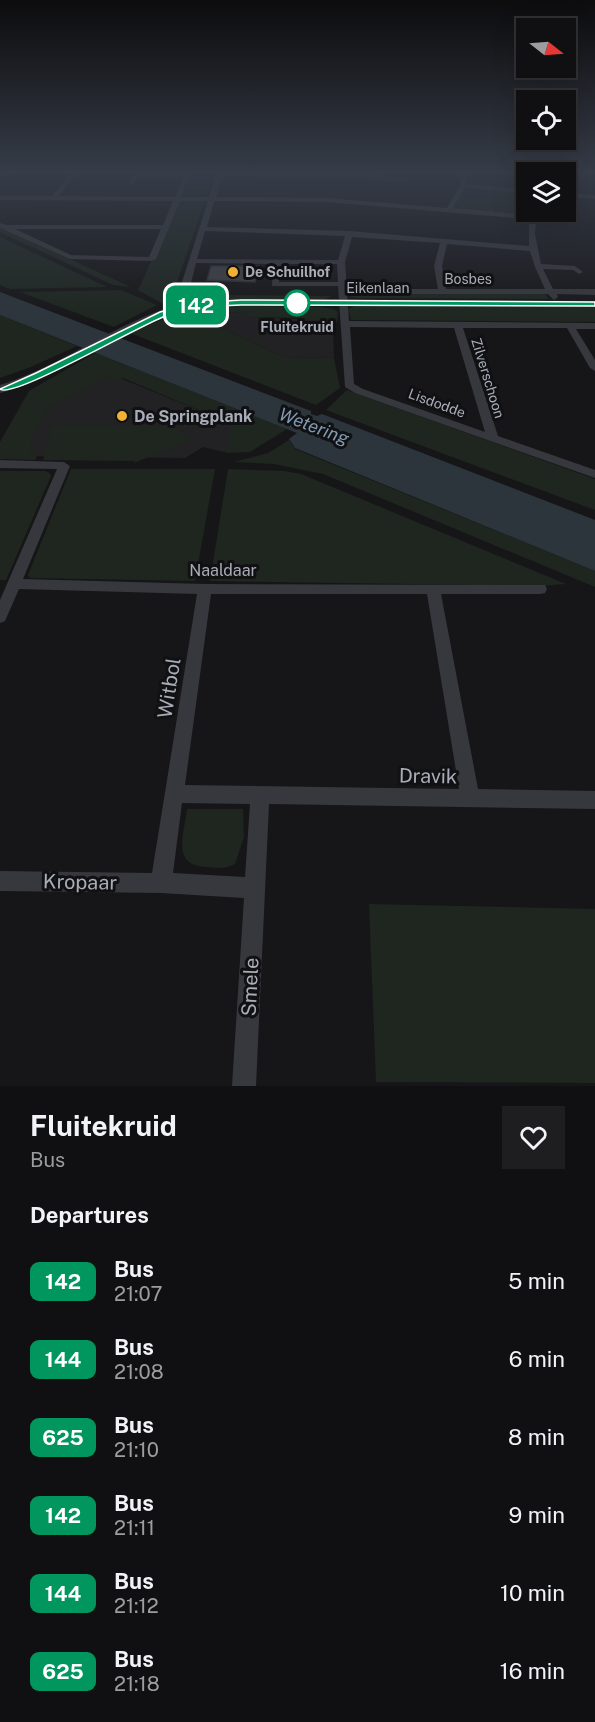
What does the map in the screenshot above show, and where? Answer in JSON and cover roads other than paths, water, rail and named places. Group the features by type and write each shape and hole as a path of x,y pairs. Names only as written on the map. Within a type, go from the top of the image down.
{"street":[{"path":"194,305 185,291 204,224"},
{"path":"533,224 533,249 538,266 558,304"},
{"path":"2,226 165,226 153,258 149,260 70,257 2,226"},
{"path":"202,229 350,233 533,249"},
{"name":"Lisdodde","path":"350,233 341,262 349,386 595,474"},
{"path":"443,292 436,262 445,241"},
{"path":"192,261 341,262"},
{"name":"Bosbes","path":"277,261 275,284 342,293 595,292"},
{"path":"538,266 575,268 579,272"},
{"name":"Eikenlaan","path":"0,388 23,382 163,314 194,305 342,293 595,304"},
{"path":"344,324 595,326"},
{"name":"Zilverschoon","path":"458,326 493,438"},
{"path":"570,326 595,368"},
{"path":"0,464 64,466 0,617"},
{"name":"Naaldaar","path":"14,584 206,589 540,589"},
{"name":"Witbol","path":"161,883 206,589"},
{"path":"433,589 470,799"},
{"name":"Dravik","path":"174,794 595,800"},
{"name":"Smele","path":"244,1086 260,796"},
{"name":"Kropaar","path":"0,881 161,883 255,888"}],"water":[{"name":"Wetering","path":"0,292 311,411 311,414 317,416 322,414 595,520 595,571 295,448 289,439 297,433 0,315"}],"place":[{"name":"De Schuilhof","path":"233,272"},
{"name":"Fluitekruid","path":"297,303"},
{"name":"De Springplank","path":"122,416"}]}
